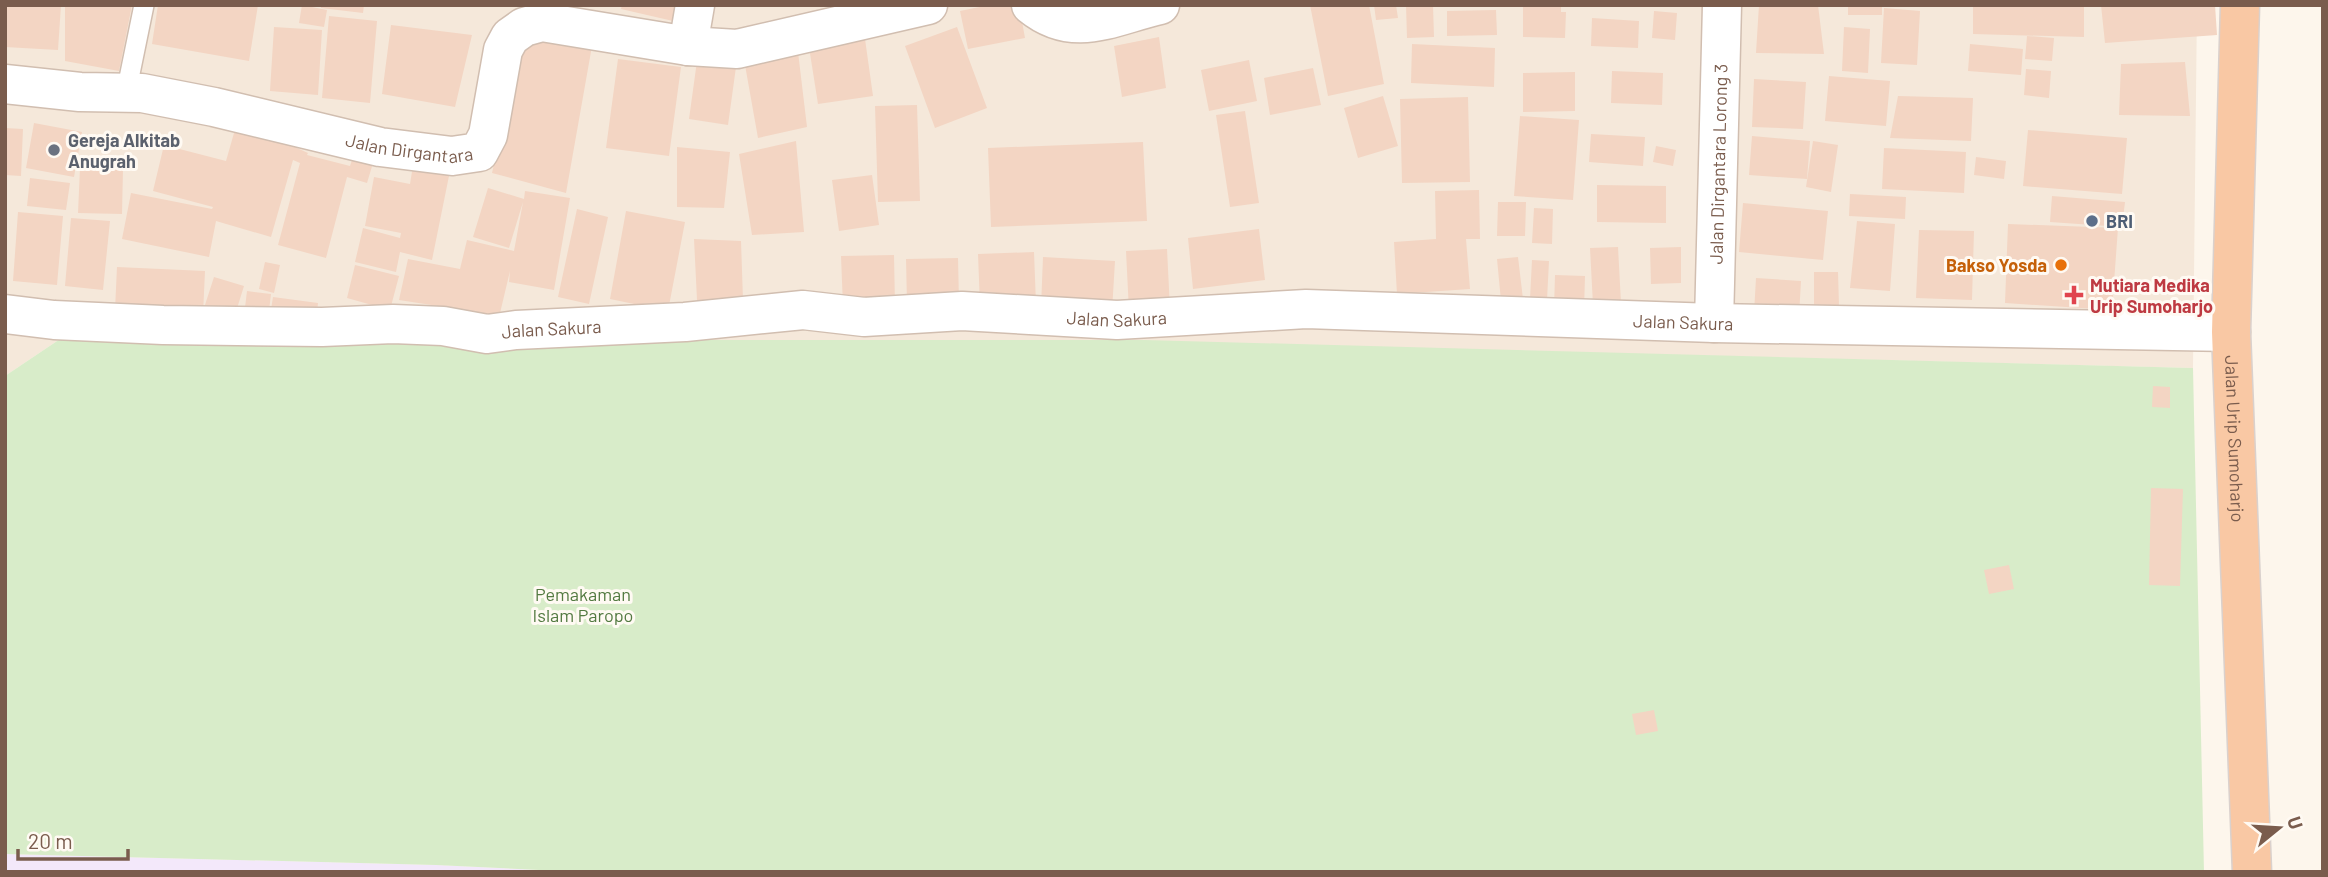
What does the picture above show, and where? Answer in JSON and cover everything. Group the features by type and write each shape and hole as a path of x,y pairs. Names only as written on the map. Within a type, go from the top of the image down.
{"highway":[{"name":"Jalan Urip Sumoharjo","path":"2239,5 2231,332 2252,872"}],"street":[{"path":"688,47 695,5"},
{"name":"Jalan Dirgantara","path":"5,84 80,92 142,93 214,107 380,147 452,156 468,155 479,152 488,135 503,50 510,37 524,27 542,22 688,47 737,49 928,5"},
{"path":"1031,5 1055,20 1093,24 1160,5"},
{"name":"Jalan Dirgantara Lorong 3","path":"1714,323 1721,5"},
{"name":"Jalan Sakura","path":"5,313 54,320 163,325 443,326 487,334 516,330 685,322 803,310 864,317 962,311 1117,320 1306,309 1714,323 2231,332"}],"lane":[{"path":"126,93 144,5"}],"shaded area":[{"path":"5,5 2197,5 2193,368 1478,350 69,333 5,376"},
{"path":"5,854 436,865 581,872 5,872"}],"green space":[{"name":"Pemakaman Islam Paropo","path":"69,333 728,340 1145,340 2193,368 2204,872 581,872 436,865 5,854 5,376"}],"building":[{"path":"5,5 61,5 58,50 5,47"},
{"path":"65,5 132,5 119,71 65,61"},
{"path":"158,5 258,5 249,61 152,44"},
{"path":"302,5 327,10 324,27 299,23"},
{"path":"321,5 364,5 363,13 321,8"},
{"path":"622,5 676,5 673,21 621,9"},
{"path":"989,5 1019,5 1025,38 968,49 960,11"},
{"path":"1310,5 1369,5 1384,84 1328,96"},
{"path":"1374,5 1396,5 1398,18 1376,20"},
{"path":"1406,5 1433,5 1434,37 1407,38"},
{"path":"1523,5 1561,5 1561,12 1566,12 1565,38 1523,37"},
{"path":"1759,5 1818,5 1824,54 1756,53"},
{"path":"1848,5 1882,5 1882,15 1848,15"},
{"path":"1973,5 2084,5 2084,37 1973,34"},
{"path":"2101,5 2215,5 2217,35 2105,43"},
{"path":"1884,8 1920,11 1917,65 1881,63"},
{"path":"1496,10 1497,35 1447,36 1447,11"},
{"path":"1654,11 1677,13 1675,40 1652,38"},
{"path":"329,16 377,21 370,103 322,98"},
{"path":"1592,18 1639,21 1638,48 1591,46"},
{"path":"391,25 472,35 455,107 382,94"},
{"path":"274,27 322,30 318,95 270,91"},
{"path":"957,27 987,108 935,128 905,46"},
{"path":"1844,27 1870,29 1868,73 1842,71"},
{"path":"523,35 592,46 566,193 492,173"},
{"path":"2027,36 2054,38 2052,61 2025,59"},
{"path":"1159,37 1166,88 1122,97 1114,46"},
{"path":"865,39 873,96 818,104 809,47"},
{"path":"1412,44 1495,48 1494,87 1411,83"},
{"path":"1970,44 2023,49 2021,75 1968,71"},
{"path":"798,52 807,127 758,138 745,65"},
{"path":"618,59 681,67 669,156 606,148"},
{"path":"1249,60 1257,101 1209,111 1201,70"},
{"path":"697,61 736,67 728,125 689,119"},
{"path":"2185,62 2190,116 2119,115 2121,64"},
{"path":"1313,68 1321,105 1270,115 1264,78"},
{"path":"2026,69 2051,71 2049,98 2024,95"},
{"path":"1612,71 1663,73 1662,105 1611,103"},
{"path":"1575,72 1575,111 1523,112 1523,73"},
{"path":"1829,76 1890,81 1886,126 1825,121"},
{"path":"1754,79 1806,82 1803,129 1752,127"},
{"path":"1383,96 1398,146 1358,158 1344,108"},
{"path":"1898,96 1973,98 1971,141 1890,138"},
{"path":"1468,97 1470,182 1402,183 1400,99"},
{"path":"917,105 920,201 878,202 875,106"},
{"path":"1245,111 1259,203 1230,207 1216,115"},
{"path":"1520,116 1579,120 1573,200 1514,196"},
{"name":"Gereja Alkitab Anugrah","path":"34,123 82,132 74,177 26,168"},
{"path":"236,126 298,144 297,148 308,153 307,155 350,166 353,157 373,163 367,183 347,177 326,258 278,245 300,163 293,160 271,237 216,221 209,257 122,239 131,193 212,209 213,207 153,191 164,145 226,161"},
{"path":"5,128 23,129 21,176 5,175"},
{"path":"2028,130 2127,138 2122,194 2023,186"},
{"path":"1591,134 1645,137 1643,166 1589,162"},
{"path":"1752,136 1810,141 1807,179 1749,175"},
{"path":"796,141 804,232 752,235 739,154"},
{"path":"1813,141 1838,145 1831,192 1806,187"},
{"path":"1143,142 1147,221 991,227 988,148"},
{"path":"1656,146 1676,150 1673,166 1653,162"},
{"path":"677,147 730,152 724,208 677,207"},
{"path":"1884,148 1966,152 1964,193 1882,189"},
{"path":"1976,157 2006,161 2004,179 1974,175"},
{"path":"414,159 450,171 432,260 400,252 396,272 355,262 363,228 400,238 401,233 365,226 374,177 410,184"},
{"path":"80,168 123,169 122,214 78,213"},
{"path":"872,175 879,225 839,231 832,180"},
{"path":"30,178 70,183 66,210 27,206"},
{"path":"1597,185 1666,186 1666,223 1597,222"},
{"path":"488,188 524,199 525,191 570,198 554,290 509,282 510,271 496,330 451,308 399,300 408,259 460,269 467,240 514,251 523,202 509,248 473,237"},
{"path":"1479,190 1480,239 1466,239 1470,289 1397,294 1394,242 1436,239 1435,191"},
{"path":"1850,194 1906,197 1905,219 1849,216"},
{"path":"2052,196 2125,202 2122,227 2050,222"},
{"path":"1498,202 1526,202 1525,236 1497,236"},
{"path":"1743,203 1828,211 1823,260 1739,252"},
{"path":"1534,208 1553,209 1552,244 1532,243"},
{"path":"577,209 608,217 589,304 558,297"},
{"path":"626,211 685,222 668,311 610,299"},
{"path":"18,212 63,216 57,285 13,281"},
{"path":"71,218 110,221 103,290 65,286"},
{"path":"1857,221 1895,224 1890,291 1850,288"},
{"name":"Bakso Yosda","path":"2008,224 2118,228 2112,310 2005,303"},
{"path":"1259,229 1265,280 1193,289 1188,238"},
{"path":"1919,230 1974,231 1972,300 1916,298"},
{"path":"694,239 741,241 743,300 697,300"},
{"path":"1618,247 1621,303 1593,305 1590,248"},
{"path":"1681,247 1681,283 1651,284 1650,248"},
{"path":"1167,249 1170,309 1129,311 1126,251"},
{"path":"1034,252 1036,304 980,306 978,254"},
{"path":"894,255 895,306 843,307 841,256"},
{"path":"1043,257 1115,261 1112,311 1041,307"},
{"path":"1518,257 1523,299 1501,301 1497,259"},
{"path":"958,258 959,302 907,303 906,259"},
{"path":"1532,260 1549,261 1547,300 1530,299"},
{"path":"265,262 280,265 274,293 259,289"},
{"path":"355,265 399,276 390,310 347,298"},
{"path":"117,267 205,271 203,314 115,310"},
{"path":"1814,272 1838,272 1839,306 1814,305"},
{"path":"1555,275 1585,276 1584,310 1554,309"},
{"path":"214,277 244,286 234,318 204,308"},
{"path":"1756,278 1801,281 1799,316 1754,313"},
{"path":"247,291 271,294 268,319 244,316"},
{"path":"273,297 318,303 316,323 270,316"},
{"path":"2153,386 2170,387 2170,408 2152,407"},
{"path":"2151,488 2183,489 2180,586 2149,585"},
{"path":"2009,565 2014,589 1989,594 1984,570"},
{"path":"1654,710 1658,731 1636,735 1632,714"}],"place":[{"name":"Gereja Alkitab Anugrah","path":"54,150"},
{"name":"BRI","path":"2092,221"},
{"name":"Bakso Yosda","path":"2061,265"},
{"name":"Mutiara Medika Urip Sumoharjo","path":"2074,295"}]}
